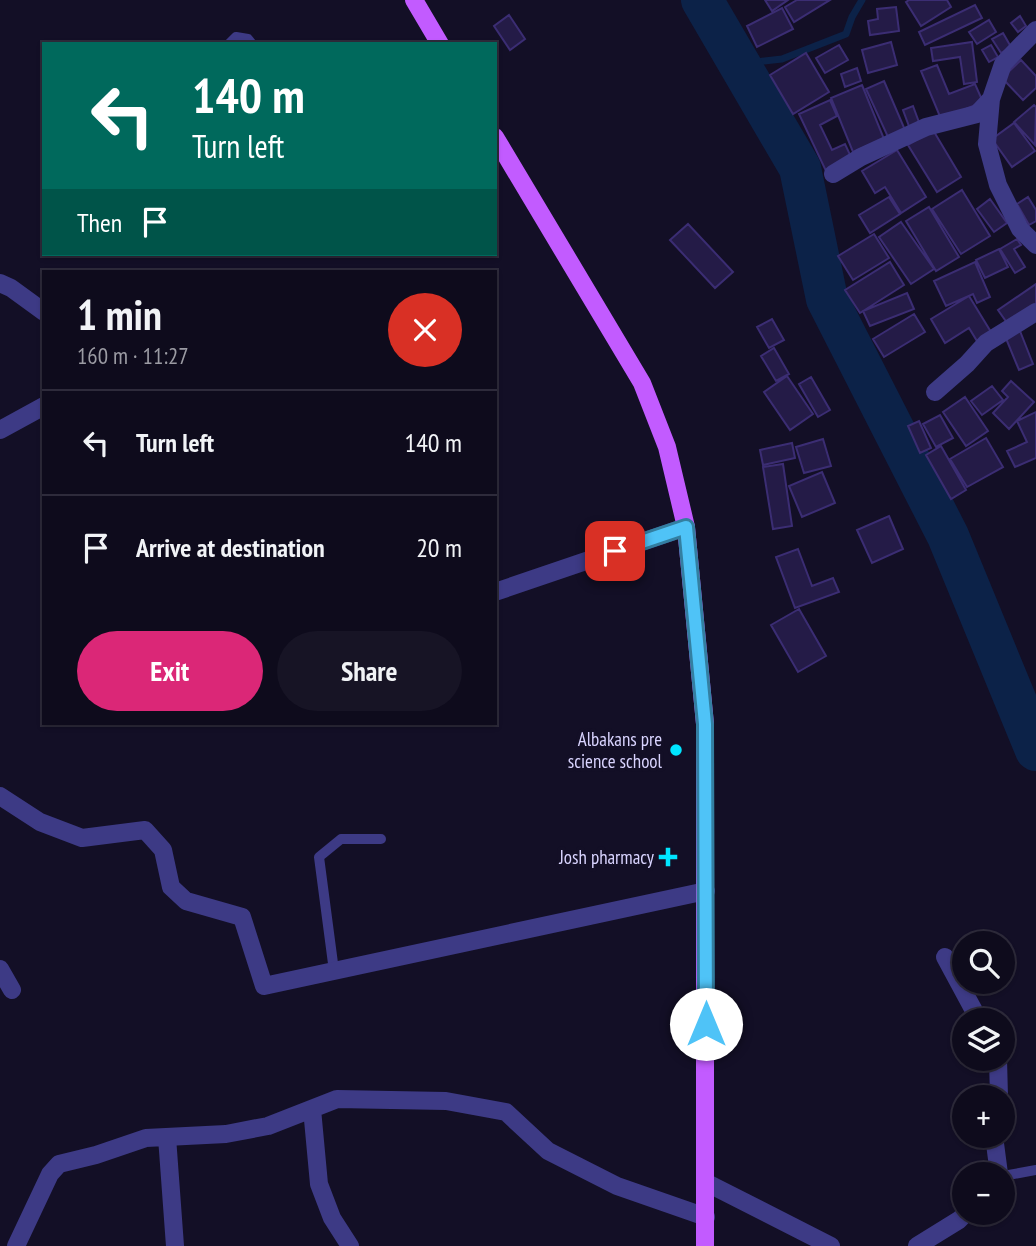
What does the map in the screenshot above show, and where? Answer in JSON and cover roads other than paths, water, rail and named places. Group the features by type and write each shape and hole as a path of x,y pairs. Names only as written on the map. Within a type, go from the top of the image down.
{"main road":[{"path":"414,0 439,42"},
{"path":"497,140 642,383 667,447 686,527 705,724 705,1246"}],"street":[{"path":"1036,30 1003,64 991,99 987,144 998,185 1020,229 1036,244"},
{"path":"833,174 861,157 926,127 977,114 991,99"},
{"path":"0,283 42,311"},
{"path":"935,392 986,343 1036,312"},
{"path":"0,430 42,407"},
{"path":"497,591 686,527"},
{"path":"0,796 40,822 82,838 145,830 163,850 171,887 186,901 243,917 264,986 706,891"},
{"path":"945,957 973,1008"},
{"path":"0,969 12,990"},
{"path":"16,1246 50,1174 59,1164 96,1156 146,1138 226,1135 268,1126 337,1099 446,1101 506,1112 548,1151 617,1186 706,1217"},
{"path":"312,1109 319,1184 332,1218 350,1246"},
{"path":"167,1138 175,1246"},
{"path":"707,1184 831,1246"},
{"path":"917,1246 952,1224"}],"lane":[{"path":"231,42 236,37 250,42"},
{"path":"334,971 319,856 341,839 381,838"},
{"path":"1015,1173 1036,1170"}],"waterway":[{"path":"702,0 800,168 827,299 948,536 1036,750"},
{"path":"738,64 782,59 846,34 862,0"}],"place":[{"name":"Albakans pre science school","path":"676,750"},
{"name":"Josh pharmacy","path":"668,857"}]}
